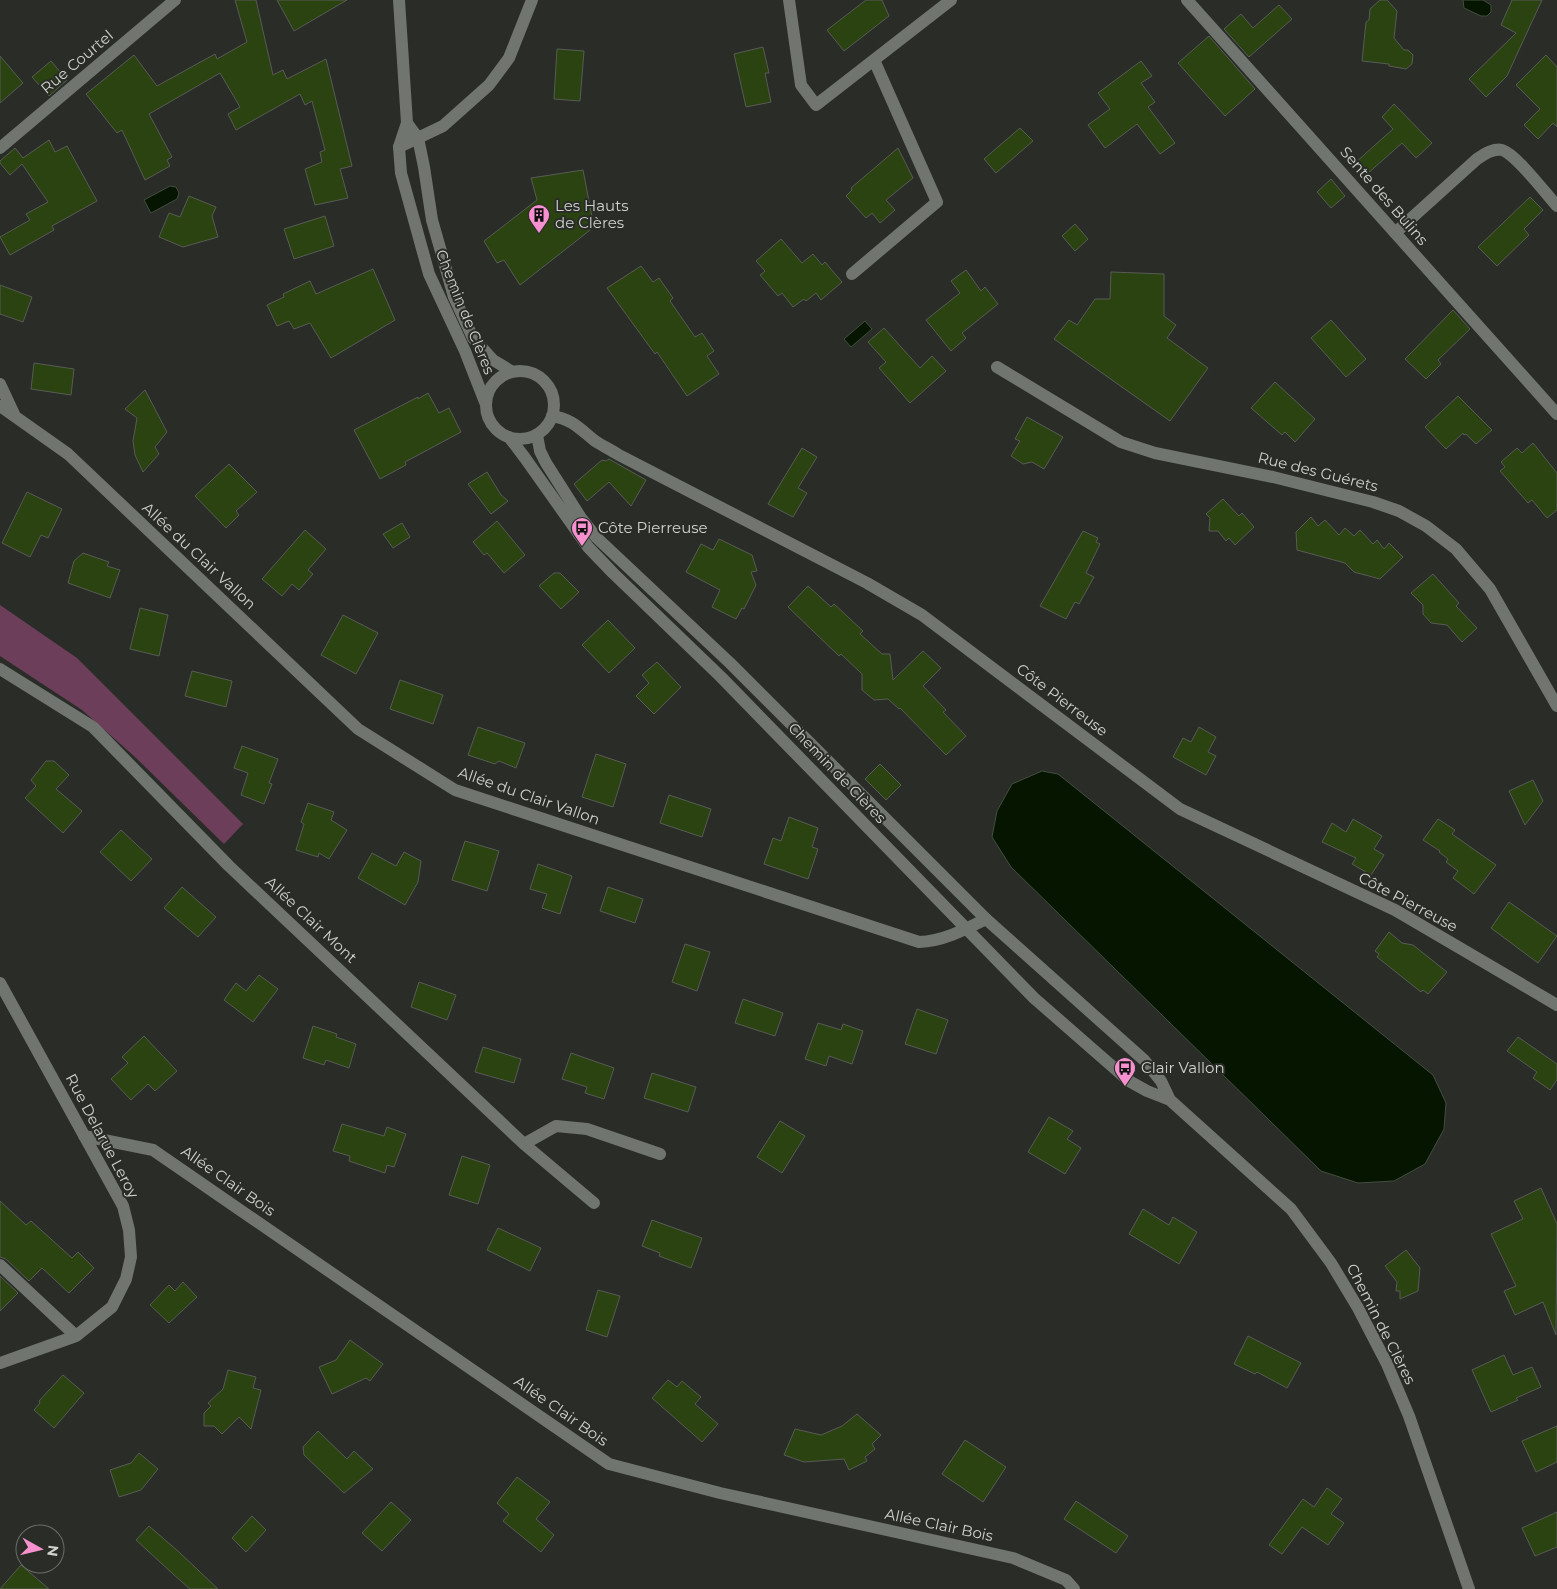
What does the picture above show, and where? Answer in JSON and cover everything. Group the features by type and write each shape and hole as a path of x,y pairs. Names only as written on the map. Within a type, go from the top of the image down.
{"street":[{"name":"Rue Courtel","path":"0,148 175,0"},
{"name":"Chemin de Clères","path":"399,0 407,123 399,146 401,173 429,274 465,351 485,402"},
{"path":"399,146 443,126 489,85 509,58 532,0"},
{"path":"789,0 801,85 816,105 951,0"},
{"name":"Sente des Bulins","path":"1187,0 1557,414"},
{"path":"852,274 937,202 874,60"},
{"name":"Chemin de Clères","path":"407,123 418,138 432,220 454,296 473,338 494,360 511,371"},
{"path":"1395,234 1484,153 1495,150 1503,150 1514,157 1557,206"},
{"name":"Rue des Guérets","path":"997,367 1121,442 1155,453 1273,477 1372,502 1399,511 1426,526 1456,549 1490,589 1557,706"},
{"path":"523,370 535,374 545,381 552,392 554,404 552,416 548,424 537,434 520,439 509,437 494,428 486,411 485,402 493,382 511,371 523,370"},
{"path":"0,384 15,417"},
{"name":"Allée du Clair Vallon","path":"0,406 68,454 358,729 455,790 919,942 934,942 986,919"},
{"name":"Côte Pierreuse","path":"552,416 564,418 619,455 867,582 922,615 1180,809 1395,910 1557,1005"},
{"name":"Chemin de Clères","path":"537,434 540,451 546,463 581,518 597,538 730,663 986,919 1144,1060 1161,1081 1170,1100 1291,1209 1331,1263 1375,1340 1402,1399 1469,1589"},
{"name":"Chemin de Clères","path":"509,437 526,458 572,526 594,553 721,676 1034,998 1129,1081 1147,1092 1170,1100"},
{"name":"Allée Clair Mont","path":"0,669 93,727 229,866 524,1144 594,1203"},
{"name":"Rue Delarue Leroy","path":"0,983 123,1206 129,1230 131,1257 126,1279 112,1307 76,1336 0,1362"},
{"path":"524,1144 556,1126 587,1129 660,1154"},
{"name":"Allée Clair Bois","path":"84,1136 154,1150 608,1464 720,1493 1013,1558 1066,1580 1074,1589"},
{"path":"0,1265 76,1336"}],"shaded area":[{"path":"1463,0 1483,0 1491,5 1491,12 1487,16 1481,16 1464,8"},
{"path":"170,186 176,187 179,193 177,199 151,213 144,200"},
{"path":"865,321 872,329 851,347 844,339"},
{"path":"0,605 77,658 243,824 224,844 134,756 82,710 0,656"},
{"path":"1042,771 1058,774 1433,1075 1446,1103 1444,1129 1425,1164 1394,1181 1358,1183 1321,1171 1011,867 992,837 997,811 1012,784"}],"building":[{"path":"235,0 256,0 273,75 283,70 287,79 326,59 352,166 340,169 348,198 315,205 305,169 322,162 320,152 325,150 312,101 305,105 300,94 236,130 228,114 240,107 220,73 149,114 172,157 167,160 170,166 145,180 122,130 117,133 86,94 134,55 157,86 215,54 217,59 247,42"},
{"path":"277,0 347,0 294,31"},
{"path":"866,0 882,0 889,16 844,51 827,30"},
{"path":"1380,0 1387,0 1397,11 1394,38 1404,50 1408,50 1413,55 1412,64 1406,69 1389,66 1389,64 1362,61 1366,22 1369,20 1370,9"},
{"path":"1512,0 1542,0 1507,76 1486,97 1469,79 1516,33 1501,25"},
{"path":"1279,5 1292,19 1249,57 1224,29 1241,14 1253,28"},
{"path":"1209,36 1255,89 1225,116 1178,63"},
{"path":"763,47 769,73 765,73 771,102 746,107 734,54"},
{"path":"557,49 584,51 580,101 554,99"},
{"path":"1546,55 1557,67 1557,127 1553,123 1538,139 1524,125 1540,109 1516,85"},
{"path":"0,56 23,83 0,103"},
{"path":"51,61 67,80 49,96 32,77"},
{"path":"1141,61 1152,76 1141,83 1155,102 1148,107 1175,143 1160,154 1137,124 1105,148 1088,125 1110,109 1098,93"},
{"path":"1394,104 1432,143 1416,158 1402,143 1366,175 1355,163 1393,129 1382,117"},
{"path":"1020,128 1033,141 996,173 984,159"},
{"path":"49,140 55,152 67,146 97,201 52,226 54,230 10,255 0,237 30,220 26,214 48,202 22,164 10,175 0,161 15,148 23,158"},
{"path":"898,148 913,178 886,200 895,210 880,223 872,213 866,218 846,196 852,190 851,188"},
{"name":"Les Hauts de Clères","path":"583,170 594,227 520,285 504,260 497,263 484,241 537,200 531,178"},
{"path":"1331,179 1345,196 1331,208 1317,192"},
{"path":"189,196 216,207 212,216 218,237 183,247 159,237 169,213 180,217"},
{"path":"1530,197 1543,210 1524,229 1529,235 1497,266 1478,247"},
{"path":"325,216 334,246 294,259 284,229"},
{"path":"1075,224 1088,239 1075,251 1062,236"},
{"path":"781,239 802,263 813,254 822,265 825,262 842,282 821,300 816,293 806,301 804,299 793,307 782,293 778,296 760,275 765,271 756,261"},
{"path":"641,266 653,282 659,278 673,298 670,301 695,337 702,333 714,351 707,356 719,374 687,396 657,352 655,354 607,288"},
{"path":"373,269 395,320 331,358 310,323 294,329 289,321 277,326 267,305 284,297 283,294 310,281 316,294"},
{"path":"966,270 981,291 985,287 998,304 962,333 966,338 951,351 926,320 960,293 951,281"},
{"path":"1111,272 1164,274 1164,316 1176,325 1167,338 1208,368 1170,421 1054,339 1069,320 1077,325 1095,299 1110,299"},
{"path":"0,285 32,297 23,322 0,314"},
{"path":"1453,310 1470,329 1438,360 1441,364 1426,379 1405,359"},
{"path":"1331,320 1366,359 1346,377 1311,338"},
{"path":"884,328 920,368 932,356 946,371 910,403 879,368 886,362 868,342"},
{"path":"34,363 74,369 71,395 31,389"},
{"path":"1275,382 1315,419 1295,442 1285,432 1282,435 1251,408"},
{"path":"145,390 167,432 155,447 159,454 143,472 135,455 133,441 137,418 125,409"},
{"path":"428,393 439,413 449,408 461,432 405,462 406,465 380,479 354,430"},
{"path":"1458,396 1492,430 1476,444 1463,433 1446,449 1425,427"},
{"path":"1027,417 1063,437 1044,469 1032,462 1023,464 1011,456 1020,441 1015,439"},
{"path":"1533,443 1557,473 1557,510 1547,518 1532,500 1528,503 1500,471 1505,467 1501,462 1517,448 1522,453"},
{"path":"802,448 817,457 798,488 807,493 793,517 768,504"},
{"path":"609,459 646,480 631,506 609,482 587,501 574,484 602,460 606,461"},
{"path":"229,464 257,492 236,511 239,515 226,528 195,496"},
{"path":"487,472 501,495 508,501 491,514 468,484"},
{"path":"27,492 62,509 48,538 41,535 30,557 2,543"},
{"path":"1223,499 1239,516 1242,513 1254,527 1235,545 1229,538 1226,541 1218,531 1209,531 1210,518 1206,514"},
{"path":"1311,517 1318,526 1325,520 1339,535 1345,528 1354,536 1360,530 1373,544 1377,540 1384,549 1389,543 1403,557 1380,579 1354,572 1345,563 1297,550 1296,532"},
{"path":"497,521 525,555 504,573 487,553 484,555 473,542"},
{"path":"402,523 410,537 393,548 383,534"},
{"path":"305,530 326,549 308,570 313,574 299,590 292,584 282,596 262,579"},
{"path":"1083,531 1098,538 1096,542 1100,544 1086,573 1094,577 1079,604 1075,602 1066,619 1040,606"},
{"path":"719,539 752,555 757,571 751,572 756,585 744,609 742,608 736,619 712,607 720,590 686,572 701,544 713,550"},
{"path":"83,553 109,562 107,566 120,570 110,598 68,583 74,561"},
{"path":"554,573 560,573 579,592 561,609 539,586"},
{"path":"1433,574 1459,603 1456,606 1477,628 1462,642 1447,625 1431,623 1423,614 1423,605 1411,593"},
{"path":"808,586 831,607 834,604 863,631 860,634 882,654 890,654 893,680 923,651 941,668 923,686 946,710 943,712 966,736 946,755 900,708 888,699 874,700 862,690 862,674 841,654 839,656 788,607"},
{"path":"140,608 168,615 159,656 130,649"},
{"path":"343,615 378,633 356,674 321,655"},
{"path":"608,620 635,648 609,673 582,645"},
{"path":"657,662 681,687 654,714 636,696 649,683 642,675"},
{"path":"192,671 232,681 226,707 185,696"},
{"path":"400,680 443,695 433,724 390,709"},
{"path":"478,727 525,743 516,768 499,761 495,764 468,755"},
{"path":"1199,727 1216,737 1208,752 1216,756 1206,775 1173,757 1183,738 1191,742"},
{"path":"242,746 278,759 269,783 272,784 264,804 241,795 248,773 234,768"},
{"path":"596,754 626,764 613,807 582,797"},
{"path":"46,761 54,761 69,775 56,789 82,811 63,833 25,798 36,786 31,780"},
{"path":"880,764 901,785 886,800 865,779"},
{"path":"1533,780 1543,801 1525,825 1509,791"},
{"path":"669,795 711,809 702,837 660,823"},
{"path":"308,803 334,812 331,820 347,830 329,859 319,853 318,857 296,850 304,824 301,822"},
{"path":"789,817 818,828 812,847 818,849 808,879 764,864 773,838 781,841"},
{"path":"1353,819 1382,836 1374,849 1384,855 1371,875 1352,864 1356,858 1322,842 1332,823 1346,832"},
{"path":"1438,819 1455,830 1452,834 1496,865 1474,894 1453,878 1458,871 1446,862 1448,859 1440,851 1423,840"},
{"path":"121,830 152,859 131,881 100,852"},
{"path":"465,841 499,851 487,891 452,880"},
{"path":"404,852 421,861 418,882 405,905 358,878 372,853 396,866"},
{"path":"538,864 572,876 560,914 542,908 547,894 530,889"},
{"path":"182,887 216,917 198,937 164,908"},
{"path":"608,887 643,899 635,923 600,911"},
{"path":"1509,902 1557,936 1538,963 1491,928"},
{"path":"1389,932 1402,943 1413,945 1447,972 1428,994 1423,990 1421,992 1377,957 1379,954 1375,951"},
{"path":"685,944 710,952 697,991 672,982"},
{"path":"259,975 278,989 253,1022 224,1000 236,983 246,991"},
{"path":"419,982 456,995 447,1020 411,1007"},
{"path":"743,999 783,1013 775,1036 735,1023"},
{"path":"917,1009 948,1020 936,1054 905,1044"},
{"path":"818,1023 841,1030 843,1024 863,1031 852,1064 829,1056 826,1066 805,1059"},
{"path":"313,1026 337,1034 336,1037 356,1044 349,1068 326,1060 324,1065 303,1058"},
{"path":"144,1036 177,1071 155,1091 148,1084 131,1100 111,1079 128,1063 122,1057"},
{"path":"1518,1037 1557,1064 1557,1080 1550,1090 1533,1078 1537,1072 1507,1051"},
{"path":"483,1047 521,1059 514,1083 475,1072"},
{"path":"571,1053 614,1068 604,1099 585,1093 587,1087 562,1079"},
{"path":"652,1073 696,1087 688,1112 644,1098"},
{"path":"1049,1117 1073,1131 1067,1139 1081,1148 1065,1174 1028,1152"},
{"path":"780,1121 805,1136 782,1173 757,1157"},
{"path":"342,1124 384,1136 387,1127 406,1134 394,1167 387,1165 385,1173 349,1161 350,1156 333,1151"},
{"path":"462,1156 490,1165 478,1204 449,1195"},
{"path":"1541,1188 1557,1224 1556,1335 1543,1302 1515,1315 1504,1291 1516,1286 1491,1234 1523,1219 1514,1201"},
{"path":"0,1201 26,1225 31,1221 72,1258 78,1252 94,1268 69,1293 42,1268 29,1281 6,1259 0,1257"},
{"path":"1143,1209 1169,1225 1173,1217 1197,1232 1179,1264 1129,1234"},
{"path":"652,1220 702,1238 691,1268 659,1256 660,1253 642,1246"},
{"path":"498,1228 541,1248 530,1271 487,1250"},
{"path":"1406,1250 1420,1268 1418,1291 1400,1299 1400,1291 1396,1291 1397,1282 1385,1266"},
{"path":"0,1276 18,1293 0,1311"},
{"path":"183,1282 197,1297 169,1323 150,1305 169,1285 175,1291"},
{"path":"598,1290 620,1296 607,1337 586,1330"},
{"path":"1248,1336 1301,1363 1287,1388 1257,1372 1255,1374 1234,1364"},
{"path":"350,1340 383,1364 370,1381 366,1378 332,1394 319,1367 336,1360"},
{"path":"1504,1355 1513,1375 1532,1367 1541,1387 1491,1412 1472,1370"},
{"path":"228,1370 256,1377 253,1388 261,1390 251,1429 239,1417 222,1434 214,1426 204,1426 204,1413 211,1406 208,1403 223,1389"},
{"path":"63,1375 84,1393 54,1428 34,1410 40,1403 39,1401"},
{"path":"668,1380 677,1387 682,1381 701,1397 695,1404 718,1424 702,1442 652,1398"},
{"path":"857,1414 881,1435 872,1444 875,1449 865,1457 867,1461 849,1470 844,1459 804,1462 784,1455 795,1429 821,1435 842,1426"},
{"path":"1557,1426 1557,1462 1536,1472 1522,1441"},
{"path":"318,1431 347,1459 354,1451 373,1469 344,1493 304,1455 303,1447"},
{"path":"965,1440 1006,1467 983,1502 942,1474"},
{"path":"139,1453 158,1469 141,1490 119,1497 110,1470 131,1463"},
{"path":"517,1477 550,1502 536,1519 554,1535 541,1552 503,1521 509,1514 497,1503"},
{"path":"1327,1488 1342,1499 1331,1514 1344,1523 1328,1545 1302,1527 1282,1554 1269,1545 1303,1499 1314,1507"},
{"path":"1076,1501 1128,1536 1116,1553 1064,1519"},
{"path":"391,1502 411,1520 382,1551 362,1533"},
{"path":"1557,1512 1557,1547 1535,1556 1522,1528"},
{"path":"252,1516 266,1530 246,1552 232,1538"},
{"path":"149,1526 218,1589 190,1589 173,1574 136,1540"},
{"path":"15,1572 15,1574 32,1574 49,1589 0,1589"}],"place":[{"name":"Les Hauts de Clères","path":"539,234"},
{"name":"Côte Pierreuse","path":"582,547"},
{"name":"Clair Vallon","path":"1125,1087"}]}
